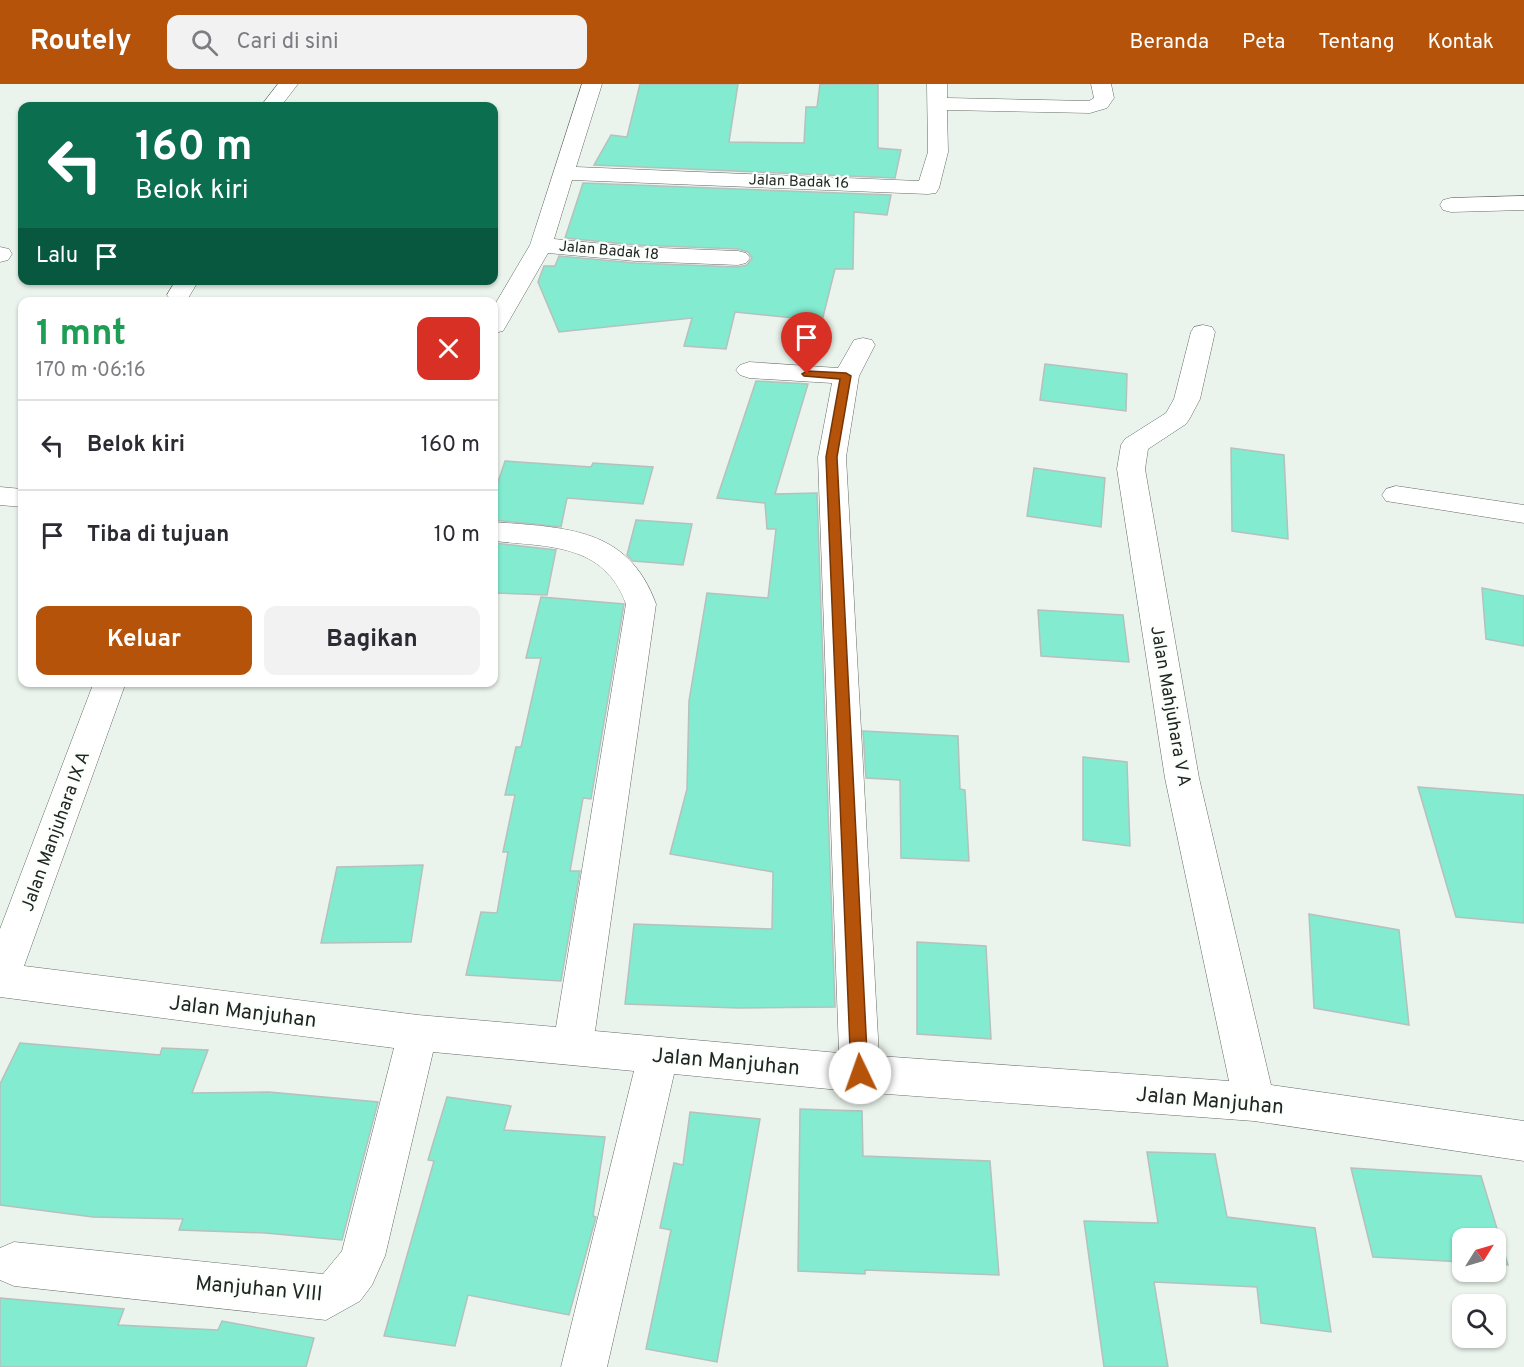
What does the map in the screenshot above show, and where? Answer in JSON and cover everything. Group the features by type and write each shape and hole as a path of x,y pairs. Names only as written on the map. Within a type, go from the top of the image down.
{"street":[{"path":"274,102 288,84"},
{"name":"Jalan Badak 18","path":"592,84 541,245 635,254 738,258"},
{"path":"937,94 1090,107 1100,104 1104,98 1101,84"},
{"name":"Jalan Badak 16","path":"565,173 900,184 928,188 938,152 937,94"},
{"path":"1450,205 1524,203"},
{"path":"498,319 541,245"},
{"name":"Jalan Mahjuhara V A","path":"1203,332 1187,399 1177,418 1135,444 1131,469 1182,778 1254,1102"},
{"path":"860,1073 832,457 846,376 862,345"},
{"path":"749,370 846,376"},
{"path":"1396,495 1524,514"},
{"path":"0,496 18,498"},
{"path":"498,532 542,537 602,550 616,560 637,585 641,604 573,1046"},
{"name":"Jalan Manjuhara IX A","path":"0,980 108,687"},
{"name":"Jalan Manjuhan","path":"0,980 418,1033 860,1073 1254,1102 1524,1141"},
{"name":"Manjuhan VIII","path":"14,1264 326,1298 340,1291 353,1278 363,1256 418,1033"},
{"path":"584,1367 658,1055"}],"building":[{"path":"640,84 738,84 729,142 804,143 806,107 817,107 820,84 878,84 878,148 901,150 895,178 594,165 611,135 627,137"},
{"path":"583,183 891,195 887,215 854,212 853,269 835,269 822,321 735,312 726,349 684,346 692,318 559,332 538,282 544,266 555,266 559,256 635,263 738,267 747,265 752,258 748,252 738,249 635,245 565,238"},
{"path":"1045,364 1127,374 1126,411 1040,400"},
{"path":"756,381 808,384 775,494 817,493 835,1007 738,1008 625,1004 634,924 772,929 773,872 670,854 687,789 689,701 707,593 768,598 776,529 767,529 765,503 717,498"},
{"path":"1231,448 1284,455 1288,539 1232,531"},
{"path":"505,461 591,467 593,463 653,467 643,504 567,498 561,527 498,520 498,482"},
{"path":"1034,468 1105,478 1101,527 1027,516"},
{"path":"636,520 692,524 683,565 633,561 627,555"},
{"path":"498,543 556,550 547,595 498,593"},
{"path":"1482,588 1524,596 1524,646 1486,639"},
{"path":"541,597 624,604 591,799 583,798 570,871 580,871 561,981 466,975 481,912 497,913 508,852 503,852 515,795 505,795 516,747 521,747 541,658 526,658"},
{"path":"1038,610 1123,615 1129,662 1041,656"},
{"path":"863,731 958,736 960,789 965,790 969,861 901,858 900,780 866,778"},
{"path":"1083,757 1127,762 1130,846 1083,840"},
{"path":"1418,787 1524,795 1524,923 1456,917"},
{"path":"423,865 411,942 321,943 337,867"},
{"path":"1309,914 1399,930 1409,1025 1314,1008"},
{"path":"917,942 986,946 991,1039 917,1034"},
{"path":"20,1043 160,1055 162,1048 208,1050 192,1093 269,1092 378,1102 342,1240 265,1233 179,1230 183,1219 93,1217 0,1205 0,1084"},
{"path":"447,1097 511,1106 504,1130 605,1137 593,1216 596,1217 569,1315 468,1295 455,1346 384,1336 434,1161 428,1160"},
{"path":"800,1109 862,1111 863,1156 990,1161 999,1275 865,1270 865,1274 798,1271"},
{"path":"690,1112 760,1119 717,1362 646,1349 671,1230 660,1228 674,1163 683,1165"},
{"path":"1147,1152 1215,1154 1227,1217 1315,1228 1331,1332 1261,1323 1257,1287 1154,1282 1168,1367 1104,1367 1084,1221 1158,1223"},
{"path":"1351,1168 1481,1176 1497,1228 1452,1228 1452,1261 1373,1257"},
{"path":"0,1298 124,1309 118,1325 218,1330 222,1321 314,1338 306,1367 0,1367"}],"route":[{"path":"807,374 846,376 832,457 860,1073"}]}
